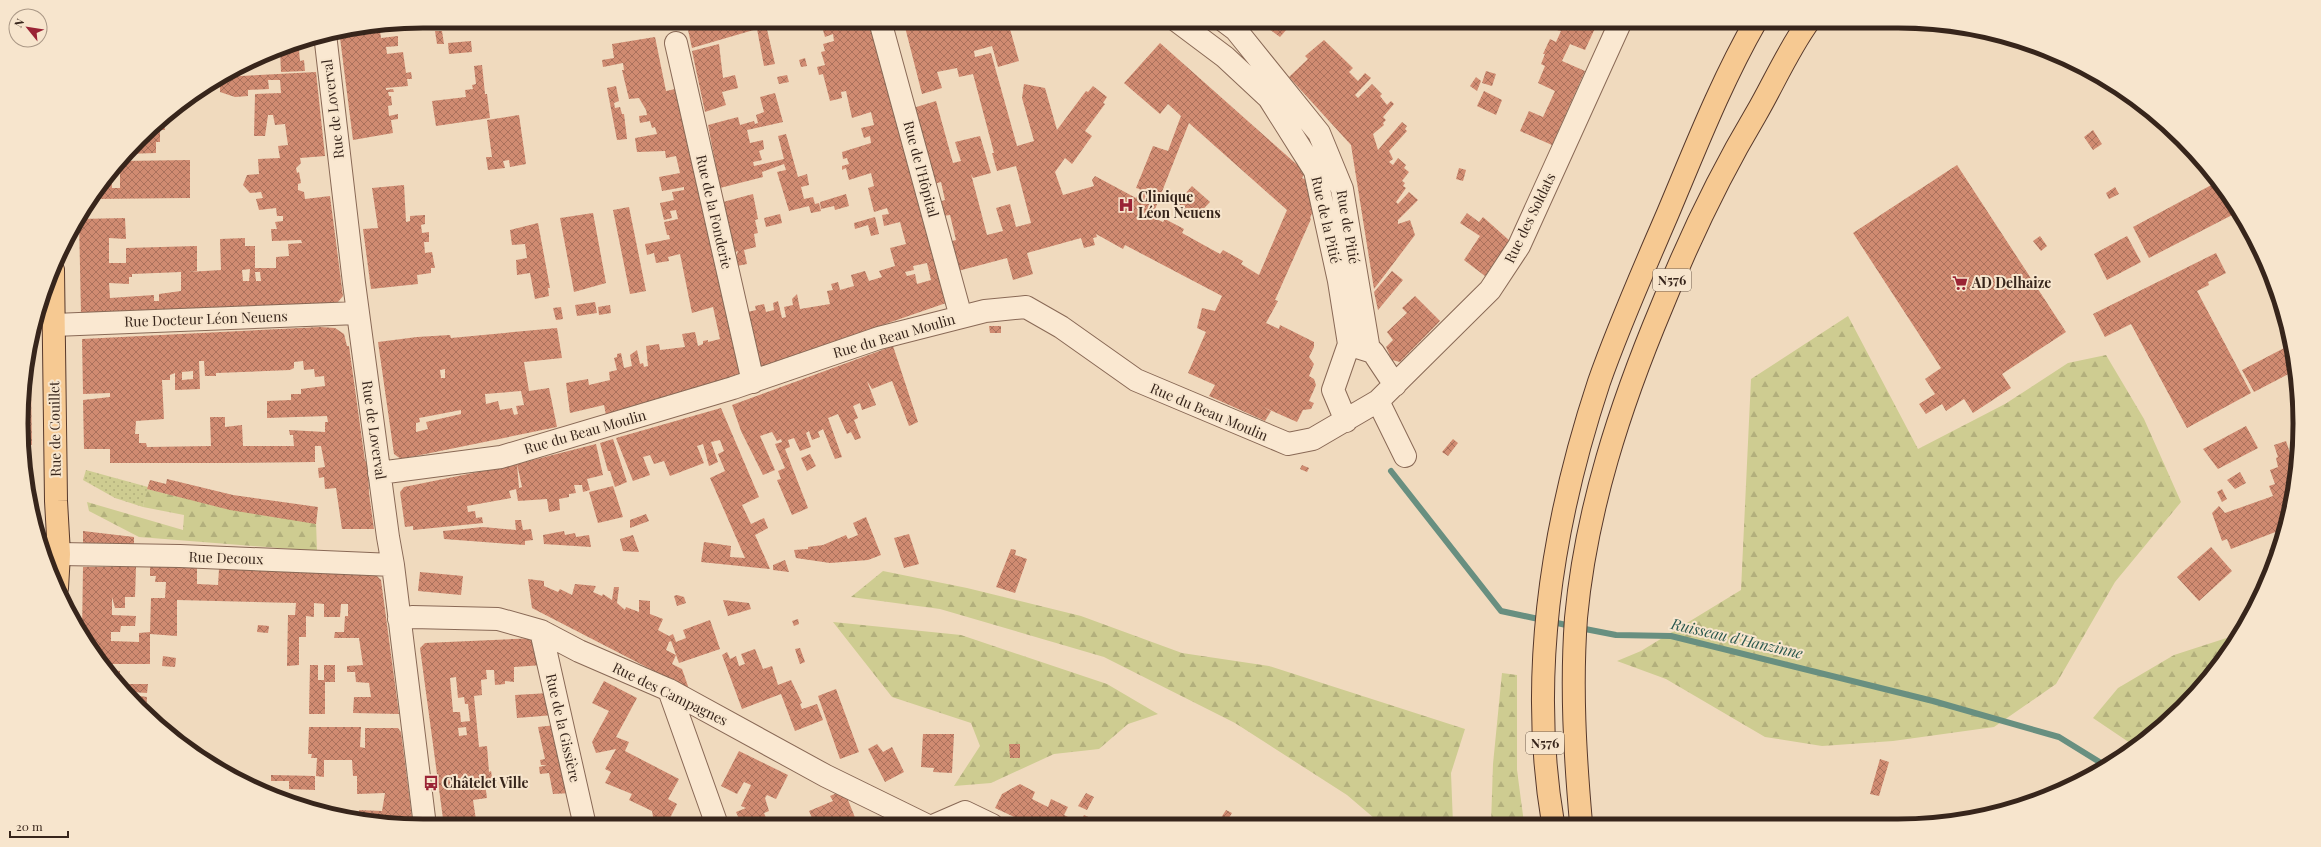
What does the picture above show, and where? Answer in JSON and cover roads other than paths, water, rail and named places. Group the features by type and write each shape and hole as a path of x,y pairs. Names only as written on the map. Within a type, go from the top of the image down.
{"main road":[{"name":"N576","path":"1553,819 1547,768 1544,662 1547,611 1570,479 1600,380 1685,172 1745,40 1752,28"},
{"name":"N576","path":"1581,819 1573,707 1573,668 1576,617 1584,559 1601,476 1632,382 1668,291 1724,167 1805,28"},
{"name":"Rue de Couillet","path":"53,285 56,501 59,554 58,574"}],"street":[{"name":"Rue de l'Hôpital","path":"882,28 961,317"},
{"name":"Rue de la Pitié","path":"1186,28 1225,57 1269,98 1315,171 1339,281 1359,347 1333,390 1346,421"},
{"name":"Rue de Pitié","path":"1233,28 1319,133 1342,189 1359,347"},
{"name":"Rue des Soldats","path":"1378,401 1490,290 1503,273 1519,246 1619,28"},
{"name":"Rue de Loverval","path":"325,40 358,313 379,473 393,564 425,819"},
{"name":"Rue de la Fonderie","path":"676,43 753,382"},
{"name":"Rue du Beau Moulin","path":"379,473 501,457 753,382 879,338 985,311 1026,307 1061,327 1136,380 1288,444 1313,439 1378,401"},
{"name":"Rue Docteur Léon Neuens","path":"54,326 358,313"},
{"path":"1359,347 1373,352 1395,385"},
{"path":"1378,401 1405,456"},
{"name":"Rue Decoux","path":"59,554 180,556 393,564"},
{"name":"Rue des Campagnes","path":"399,619 412,617 498,619 541,631 579,651 668,690 826,776 914,819"},
{"name":"Rue de la Gissière","path":"541,631 583,819"},
{"path":"668,690 715,819"},
{"path":"948,819 964,812 979,819"}],"waterway":[{"name":"Ruisseau d'Hanzinne","path":"1391,471 1501,611 1571,626"},
{"name":"Ruisseau d'Hanzinne","path":"1580,628 1616,635 1671,636 1933,701 2059,737 2100,763"}],"place":[{"name":"Clinique Léon Neuens","path":"1126,205"},
{"name":"AD Delhaize","path":"1960,283"},
{"name":"Châtelet Ville","path":"431,783"}]}
